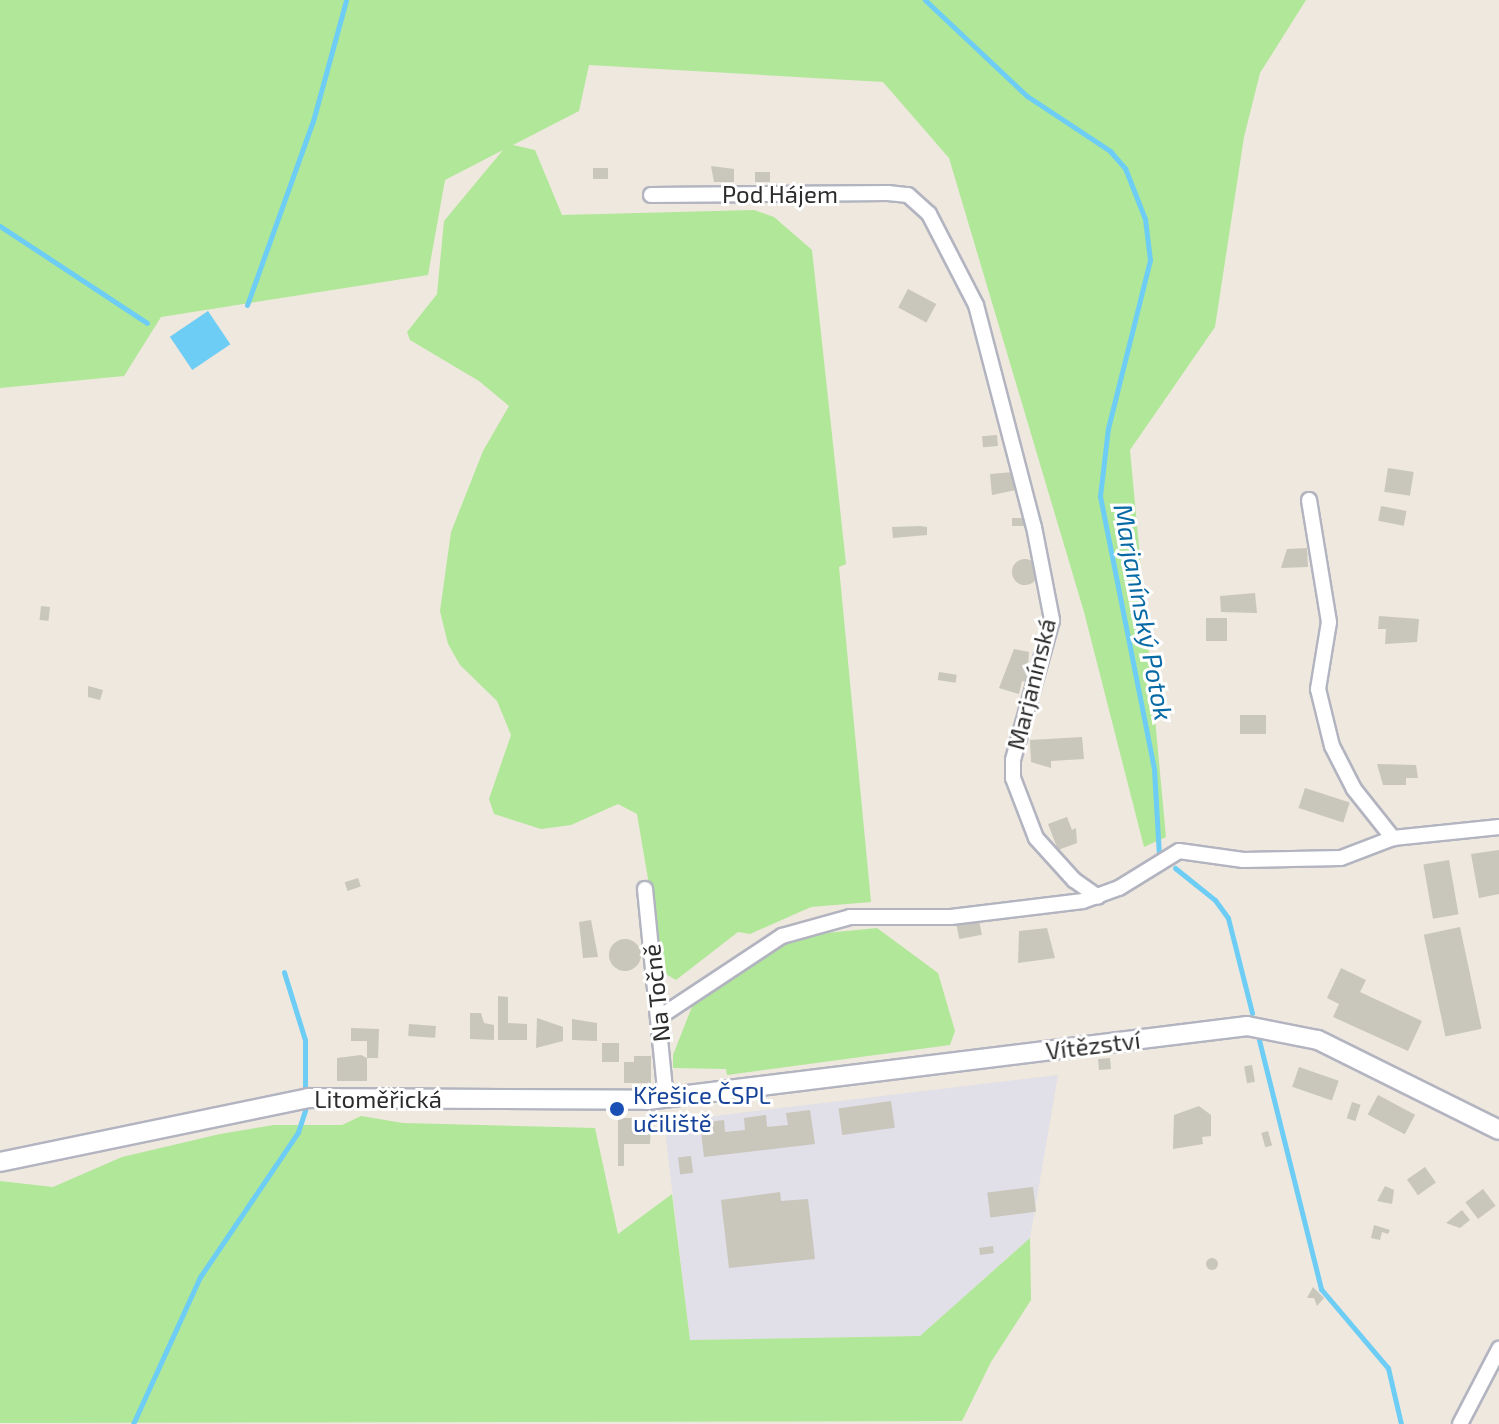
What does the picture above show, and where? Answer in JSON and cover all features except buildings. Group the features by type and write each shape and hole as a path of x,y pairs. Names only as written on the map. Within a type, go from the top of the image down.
{"main road":[{"name":"Vítězství","path":"666,1098 1247,1026 1318,1040 1499,1130"},
{"name":"Litoměřická","path":"0,1162 302,1099 666,1098"}],"street":[{"name":"Pod Hájem","path":"651,195 908,195"},
{"name":"Marjanínská","path":"908,195 929,214 976,305 1034,527 1052,620 1013,760 1013,778 1036,838 1074,880 1098,897"},
{"path":"1309,500 1329,622 1318,689 1332,746 1354,789 1393,838"},
{"path":"658,1018 796,932 850,917 951,917 1098,897 1179,851 1243,860 1341,858 1393,838 1499,827"},
{"name":"Na Točně","path":"645,889 666,1098"},
{"path":"1460,1424 1499,1349"}],"shaded area":[{"path":"1058,1075 1030,1238 920,1336 690,1340 664,1122"}],"green space":[{"path":"0,0 1306,0 1260,73 1244,137 1215,327 1130,450 1166,837 1144,847 1084,612 949,158 883,82 589,65 579,111 513,145 535,150 562,215 754,210 774,217 812,250 846,564 839,567 871,902 811,907 750,934 738,932 676,980 664,973 637,814 618,804 571,825 541,829 494,814 489,799 511,735 497,701 460,665 448,644 440,611 451,532 483,451 509,406 479,381 410,340 407,332 437,294 444,221 503,150 445,180 428,275 161,317 124,376 0,388"},
{"path":"877,928 938,973 955,1031 950,1045 727,1075 726,1069 673,1068 673,1055 695,999 773,946 816,934"},
{"path":"361,1116 403,1123 595,1128 618,1234 672,1194 690,1340 920,1336 1030,1238 1031,1300 991,1362 962,1421 0,1423 0,1181 53,1187 122,1157 220,1134 274,1125 342,1125"}],"water":[{"path":"208,311 230,344 192,370 170,337"}],"waterway":[{"path":"247,305 313,121 346,0"},
{"name":"Marjanínský Potok","path":"925,0 1027,96 1110,151 1125,168 1145,219 1150,260 1108,428 1100,496 1154,769 1159,855"},
{"path":"0,226 147,323"},
{"name":"Marjanínský Potok","path":"1175,868 1215,900 1228,918 1252,1013"},
{"path":"133,1424 200,1277 298,1132 305,1110 305,1040 284,972"},
{"name":"Marjanínský Potok","path":"1259,1040 1321,1289 1388,1368 1401,1424"}],"place":[{"name":"Křešice ČSPL učiliště","path":"617,1109"}]}
